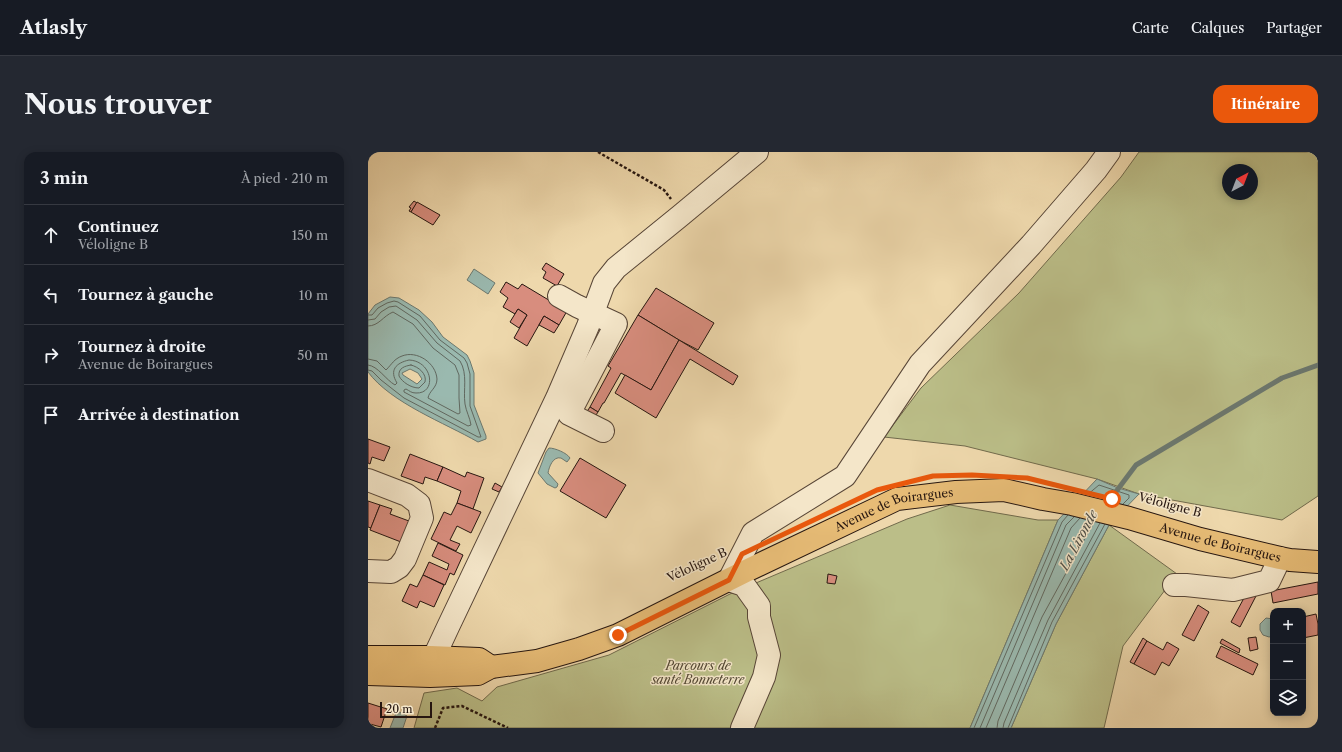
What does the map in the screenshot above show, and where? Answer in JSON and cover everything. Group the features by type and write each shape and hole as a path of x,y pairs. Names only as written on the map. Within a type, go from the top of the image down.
{"main road":[{"name":"Avenue de Boirargues","path":"368,674 479,659 491,667 537,661 579,649 618,635 897,499 956,492 1004,490 1072,504 1129,518 1200,539 1280,558 1318,562"},
{"name":"Avenue de Boirargues","path":"368,657 432,666"}],"street":[{"path":"432,666 557,398 604,283 616,268 757,152"},
{"path":"742,728 764,677 769,655 759,617 759,606 744,585 729,580 753,533 845,476 920,364 1031,245 1096,170 1109,152"},
{"path":"559,296 616,324 569,414 603,431"},
{"path":"368,480 407,495 419,504 422,518 405,559 399,567 391,572 368,571"},
{"path":"1174,585 1233,590 1269,581 1280,558"}],"path":[{"path":"598,152 664,190 673,201 680,216"},
{"path":"435,728 443,708 462,706 508,728"}],"green space":[{"path":"1139,152 1318,152 1318,496 1282,520 1139,494 1097,479 965,446 884,437 921,388 1019,293 1121,177"},
{"name":"Parcours de santé Bonneterre","path":"950,505 1038,520 1058,520 970,728 414,728 424,693 457,688 482,701 497,687 609,655 730,594 907,519"},
{"path":"1109,525 1177,574 1123,646 1104,728 1011,728 1056,624"}],"water":[{"path":"474,269 495,283 488,294 467,280"},
{"path":"390,297 399,298 419,310 432,322 443,337 467,355 474,373 474,405 486,439 478,442 419,412 390,393 368,372 368,314 375,305","holes":["410,369 418,373 422,379 417,384 402,373"]},
{"path":"549,448 561,451 570,458 567,462 561,458 558,458 550,465 548,473 558,484 555,488 547,484 538,473"},
{"path":"1097,479 1118,488 1139,494 1109,525 1056,624 1011,728 970,728 1058,520"},
{"path":"1266,618 1270,619 1270,637 1263,635 1260,630 1260,624"},
{"path":"400,712 407,716 403,728 390,728 396,713"}],"building":[{"path":"414,201 417,203 411,212 409,211 411,208 409,207"},
{"path":"417,202 440,215 433,225 411,212"},
{"path":"546,263 564,274 557,286 543,278 546,272 542,269"},
{"path":"506,282 518,289 522,284 567,311 559,325 544,316 527,346 514,338 527,315 518,309 515,314 503,307 508,298 500,292"},
{"path":"656,288 714,323 698,350 638,315"},
{"path":"518,309 527,315 519,328 510,322"},
{"path":"638,315 679,340 651,390 621,373 598,412 590,407 611,368 608,366"},
{"path":"544,316 559,325 554,333 539,325"},
{"path":"679,340 738,376 733,385 690,359 656,418 615,393 625,375 651,390"},
{"path":"590,407 598,412 594,418 586,413"},
{"path":"368,439 390,447 384,461 372,457 370,464 368,463"},
{"path":"410,454 443,467 437,481 425,477 423,484 401,476"},
{"path":"580,458 626,485 606,518 560,491"},
{"path":"443,467 465,477 467,472 484,478 473,509 457,503 461,491 437,481"},
{"path":"495,483 502,487 499,492 492,489"},
{"path":"368,501 380,505 371,528 368,527"},
{"path":"457,503 481,512 471,533 457,526 450,540 460,544 456,551 431,539 444,512 451,515"},
{"path":"380,505 392,509 390,514 409,521 401,542 370,530"},
{"path":"438,543 463,555 454,575 450,573 445,585 423,575 429,562 447,570 449,564 432,556"},
{"path":"828,574 837,576 835,584 827,583"},
{"path":"423,575 444,585 434,607 420,601 417,608 402,601 410,584 417,587"},
{"path":"1318,582 1318,594 1273,603 1271,591"},
{"path":"1256,596 1240,627 1231,622 1244,598"},
{"path":"1198,605 1209,612 1194,641 1182,635"},
{"path":"1316,614 1318,635 1306,637 1306,616"},
{"path":"1256,637 1258,649 1250,651 1248,638"},
{"path":"1143,638 1147,641 1134,664 1130,662"},
{"path":"1222,639 1240,649 1239,653 1220,643"},
{"path":"1147,641 1163,650 1167,642 1179,649 1169,666 1162,662 1155,675 1134,664"},
{"path":"1221,646 1258,664 1253,675 1216,657"},
{"path":"368,703 387,709 381,727 370,724 368,728"}],"waterway":[{"name":"La Lironde","path":"1115,493 1136,465 1282,378 1318,365"}],"route":[{"path":"618,635 729,580 742,554 877,490 933,476 972,475 1027,478 1112,499"}]}
